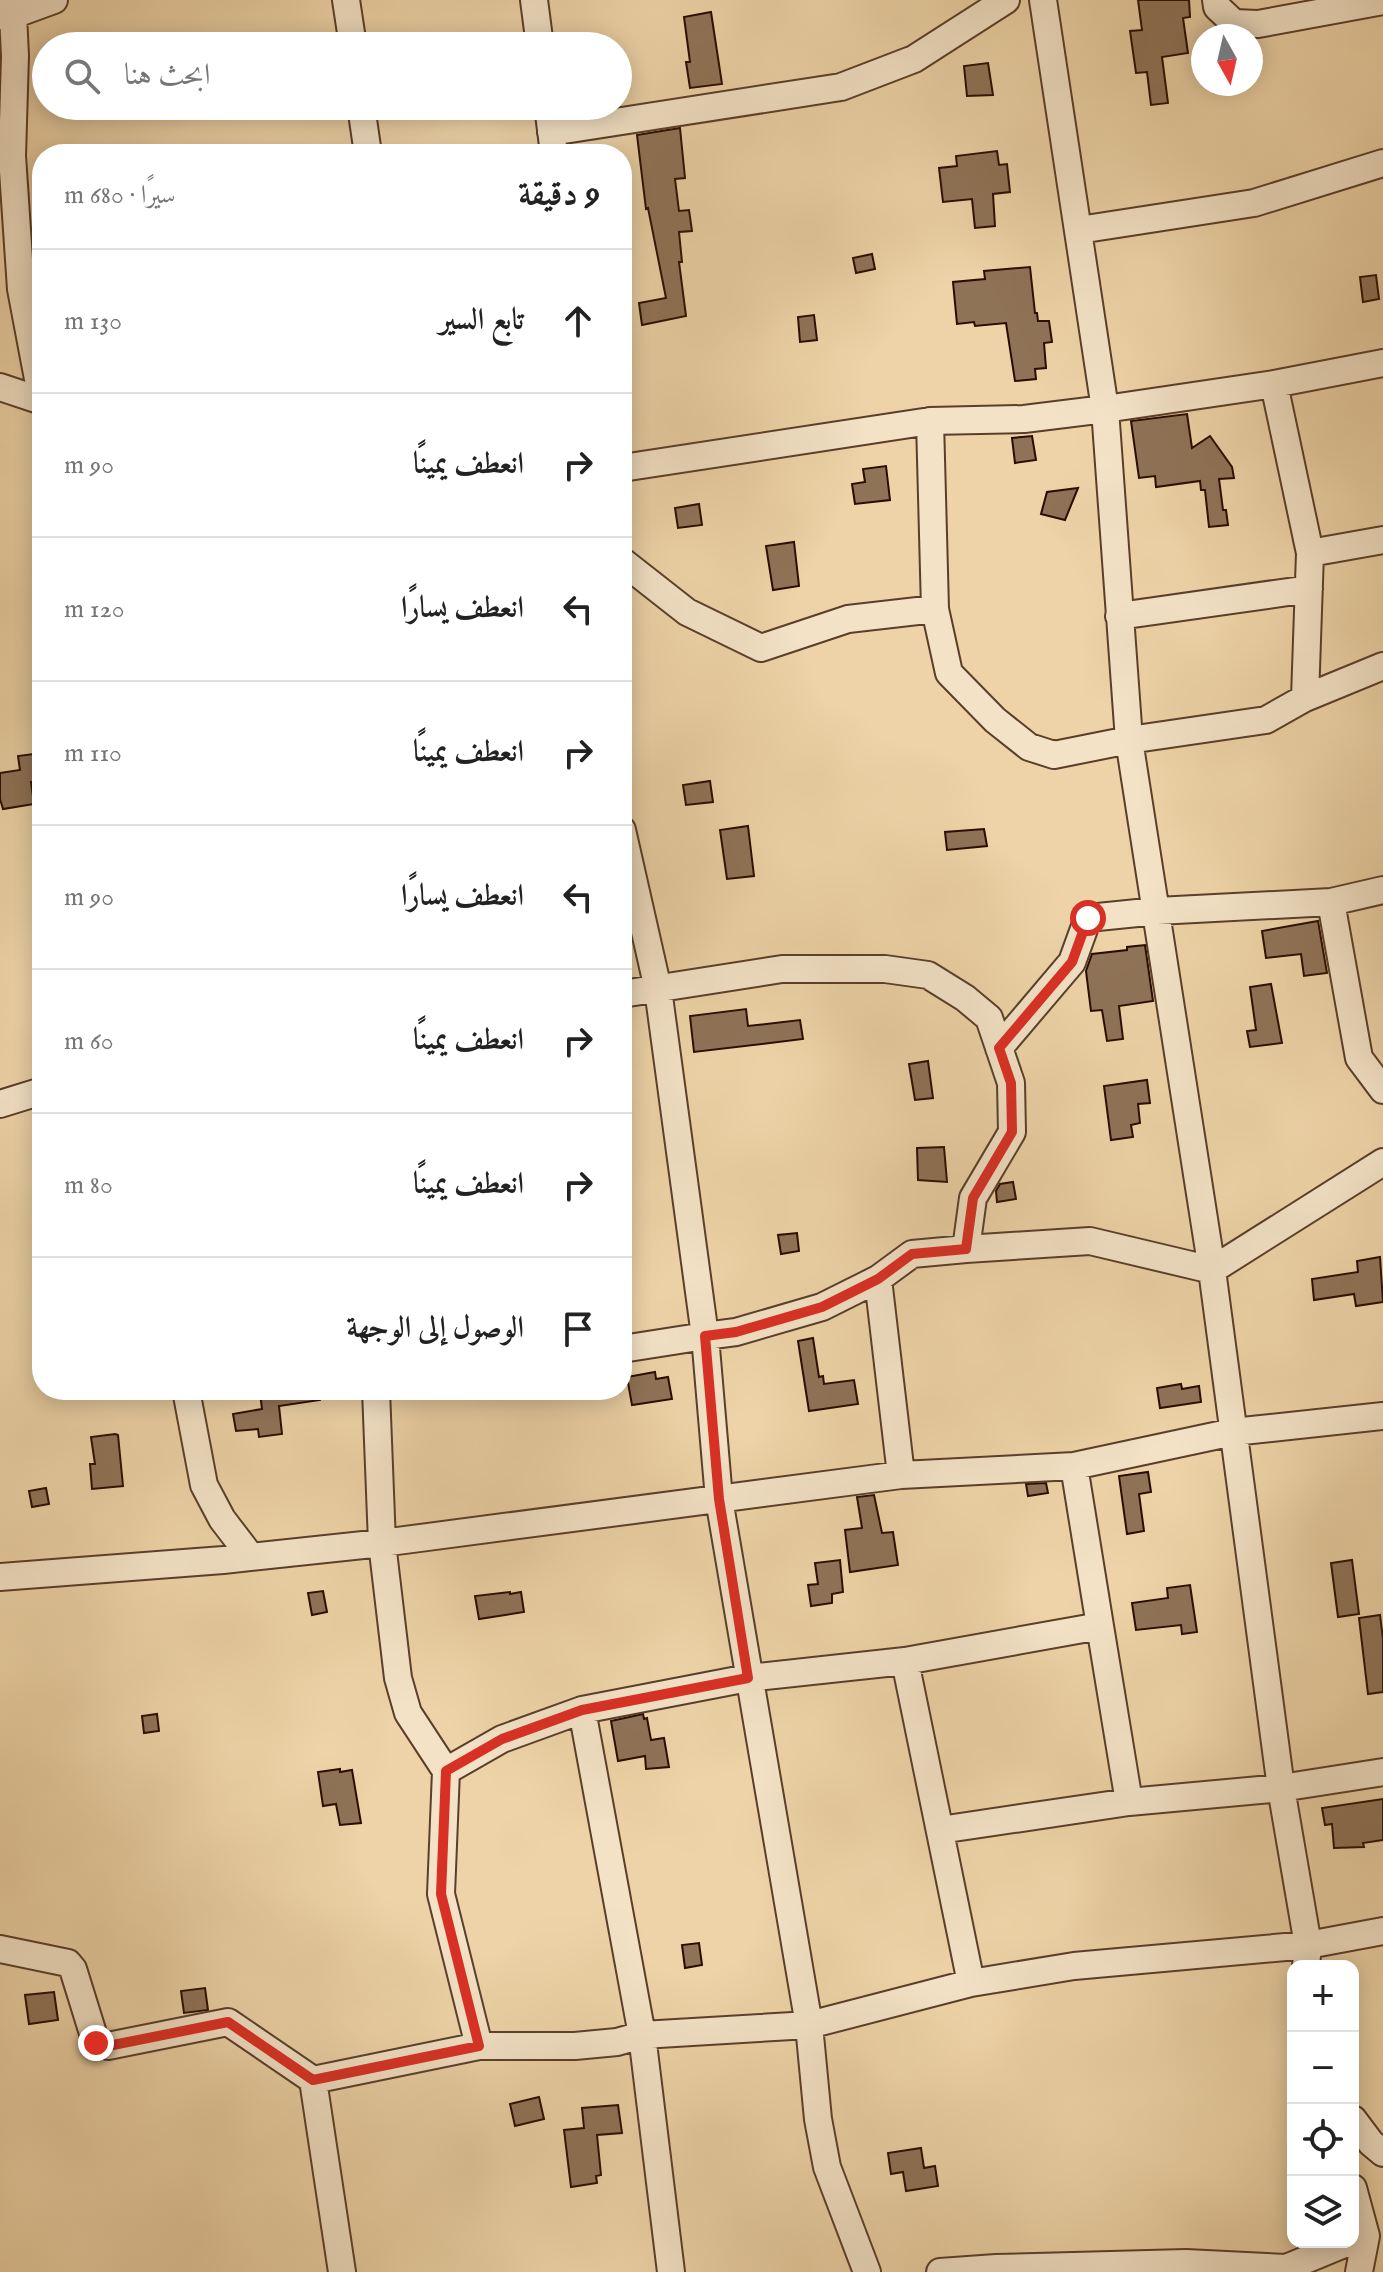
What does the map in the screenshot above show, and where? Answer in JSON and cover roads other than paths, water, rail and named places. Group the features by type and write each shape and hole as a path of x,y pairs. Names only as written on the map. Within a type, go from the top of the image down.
{"street":[{"path":"32,347 21,289 12,156 15,56 7,10 54,0"},
{"path":"346,0 351,32"},
{"path":"534,0 538,32"},
{"path":"550,120 553,143 841,87 914,59 1006,0"},
{"path":"1043,0 1105,409 1129,740 1212,1270 1281,1788 1307,1956"},
{"path":"1216,0 1217,7 1234,23 1258,24 1383,1"},
{"path":"363,120 367,144"},
{"path":"1079,230 1254,203 1383,163"},
{"path":"632,466 930,421 1024,419 1105,409 1274,384 1383,363"},
{"path":"1274,384 1310,553 1305,698"},
{"path":"0,387 32,397"},
{"path":"930,421 935,609 949,673 995,720 1029,747 1054,755 1129,740 1266,720 1305,698 1383,666"},
{"path":"1310,553 1383,540"},
{"path":"632,569 687,612 761,648 848,619 935,609"},
{"path":"1119,616 1309,589"},
{"path":"632,874 658,989 705,1336 719,1499 809,2025 818,2119 827,2167 867,2272"},
{"path":"999,1048 1072,962 1088,918 1157,911 1331,902 1383,890"},
{"path":"1331,902 1359,1058 1383,1090"},
{"path":"632,993 782,969 885,969 928,975 965,998 989,1018 1011,1083 1012,1132 973,1198 966,1249"},
{"path":"0,1104 32,1094"},
{"path":"632,1347 736,1332 822,1307 878,1279 912,1254 1090,1241 1212,1270 1383,1162"},
{"path":"878,1279 901,1475"},
{"path":"188,1400 204,1485 222,1519 251,1557"},
{"path":"376,1400 382,1543 398,1678 408,1713 446,1771 441,1894 479,2046"},
{"path":"0,1577 382,1543 901,1475 1074,1466 1233,1432 1383,1416"},
{"path":"1074,1466 1129,1802"},
{"path":"446,1771 502,1739 582,1710 748,1678 905,1661 1100,1626"},
{"path":"905,1661 971,1983"},
{"path":"582,1710 642,2035 671,2272"},
{"path":"940,1830 1129,1802 1281,1788 1383,1772"},
{"path":"0,1949 68,1963 73,1969 96,2043 108,2046 228,2022 313,2080 479,2046 575,2046 617,2042 642,2035 809,2025 971,1983 1074,1966 1307,1956 1383,1931"},
{"path":"313,2080 342,2272"},
{"path":"1359,2127 1383,2153"},
{"path":"940,2272 1186,2263 1286,2270 1363,2236"},
{"path":"1359,2272 1363,2236"}]}
